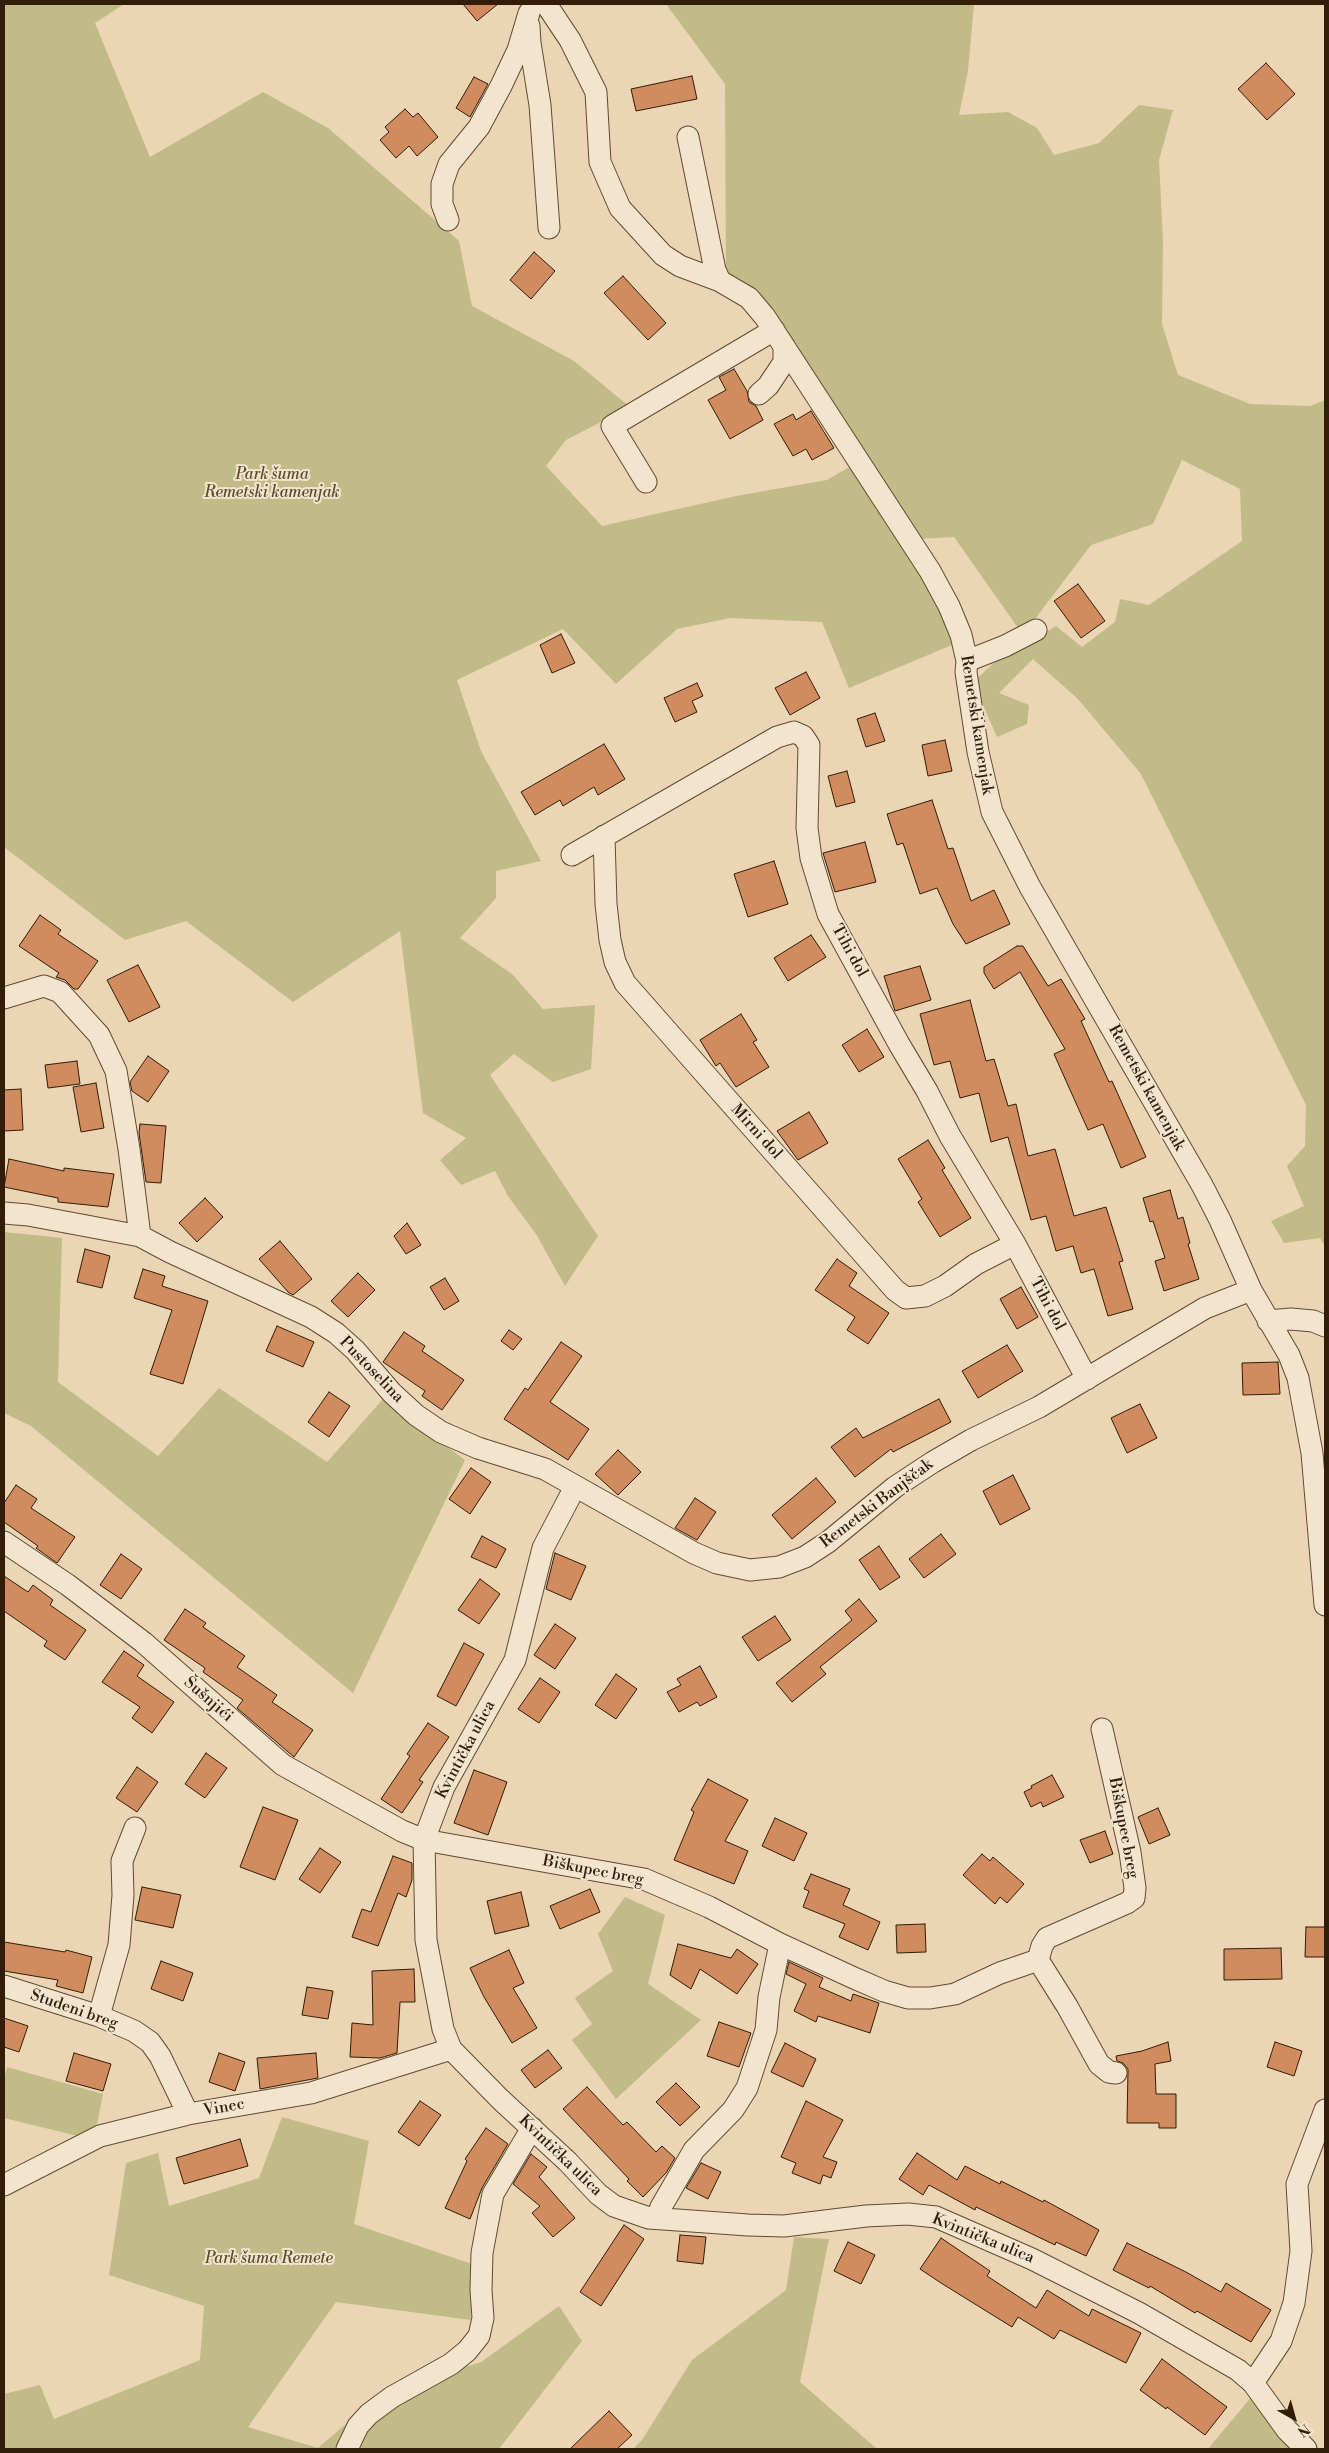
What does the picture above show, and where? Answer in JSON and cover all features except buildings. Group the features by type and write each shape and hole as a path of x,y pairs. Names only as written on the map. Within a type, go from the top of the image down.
{"street":[{"path":"448,220 442,204 442,184 449,164 479,127 540,6"},
{"path":"540,6 530,43 540,105 549,228"},
{"name":"Remetski kamenjak","path":"540,6 570,40 596,92 600,162 620,208 663,255 680,266 720,281 749,298 779,338 930,571 949,606 961,635 967,661 966,672 978,752 992,812 1030,886 1220,1220 1251,1290 1289,1355 1298,1378 1305,1407 1312,1453 1325,1605"},
{"path":"688,137 715,270 720,281"},
{"path":"646,482 612,426 779,338 784,362 768,386 759,394"},
{"path":"967,661 1005,646 1036,630"},
{"name":"Tihi dol","path":"572,855 777,737 794,732 803,736 809,745 806,828 810,851 828,914 927,1091 950,1136 1015,1244 1087,1379"},
{"name":"Mirni dol","path":"604,836 606,904 610,940 615,962 625,983 895,1290 906,1298 925,1296 945,1286 976,1264 1015,1244"},
{"path":"4,998 44,986 60,992 99,1035 116,1071 129,1148 140,1236"},
{"name":"Pustoselina","path":"4,1213 28,1215 140,1236 170,1252 311,1317 336,1333 355,1350 392,1394 416,1415 441,1432 478,1448 545,1469 575,1487"},
{"name":"Remetski Banjščak","path":"575,1487 694,1553 717,1562 750,1570 779,1567 805,1557 828,1542 895,1487 933,1462 971,1440 1040,1407 1205,1308 1251,1290"},
{"path":"1268,1321 1291,1319 1312,1321 1325,1326"},
{"name":"Kvintička ulica","path":"575,1487 543,1548 515,1660 444,1787 424,1840 426,1940 443,2028 451,2049 598,2194 614,2206 649,2218 784,2226 866,2216 908,2214 936,2217 1032,2259 1139,2313 1226,2363 1253,2383 1287,2430 1306,2449"},
{"name":"Šušnjići","path":"4,1542 68,1585 143,1642 283,1765 402,1830 424,1840"},
{"name":"Biškupec breg","path":"424,1840 644,1879 884,1991 908,1998 930,1998 955,1994 1000,1973 1038,1960 1042,1946 1048,1938 1127,1903 1134,1898 1135,1888 1130,1852 1102,1730"},
{"path":"99,2016 120,1945 123,1895 122,1861 135,1828"},
{"path":"657,2218 694,2150 733,2110 747,2088 766,2030 769,1997 780,1944"},
{"path":"1038,1960 1067,2006 1099,2064 1109,2072 1116,2073"},
{"name":"Studeni breg","path":"4,1986 99,2016 134,2031 150,2042 160,2056 188,2114"},
{"name":"Vinec","path":"4,2185 100,2136 188,2114 311,2093 451,2049"},
{"path":"1253,2383 1281,2341 1294,2303 1302,2251 1297,2184 1325,2110"},
{"path":"347,2449 358,2426 369,2414 392,2397 451,2364 467,2351 479,2336 483,2318 480,2290 482,2253 493,2194 532,2128"}],"green space":[{"name":"Park šuma Remetski kamenjak","path":"4,4 124,4 95,23 150,157 263,92 328,128 459,241 472,306 574,361 630,407 566,440 546,466 602,526 736,496 827,480 865,458 726,278 725,84 666,4 974,4 968,71 959,115 1008,112 1037,128 1054,155 1099,143 1139,105 1173,110 1159,160 1163,241 1162,324 1178,375 1250,404 1310,406 1325,400 1325,1246 1320,1238 1284,1243 1271,1221 1304,1206 1287,1166 1305,1146 1306,1105 1141,774 1078,699 1033,659 999,693 1029,705 1027,724 997,737 973,682 995,662 1056,626 1082,647 1115,622 1120,599 1149,605 1242,541 1240,489 1182,460 1153,524 1091,545 1023,635 954,537 900,540 940,608 952,645 849,688 822,622 730,618 677,629 616,684 563,629 457,680 481,751 541,861 496,871 496,898 460,938 512,974 543,1009 595,1005 591,1069 553,1082 514,1054 490,1075 598,1236 565,1286 536,1234 508,1196 495,1171 461,1185 440,1160 466,1138 423,1113 400,931 293,1002 186,921 125,940 4,847"},
{"path":"4,1232 62,1238 58,1382 158,1456 219,1388 327,1462 383,1399 465,1460 353,1693 31,1426 4,1413"},
{"path":"625,1897 665,1915 648,1984 701,2020 616,2099 572,2040 592,2024 575,1998 613,1971 598,1934"},
{"path":"7,2067 103,2094 95,2135 86,2138 4,2118 4,2079"},
{"name":"Park šuma Remete","path":"282,2117 369,2141 354,2224 472,2264 471,2320 336,2302 248,2427 318,2448 382,2393 481,2362 559,2306 582,2341 499,2449 4,2449 4,2394 40,2385 54,2419 200,2360 204,2306 109,2275 126,2163 158,2153 169,2206 259,2178"},
{"path":"794,2237 829,2239 800,2382 877,2449 633,2449 642,2440 692,2360 786,2290"},
{"path":"1252,2396 1292,2449 1208,2449"}]}
